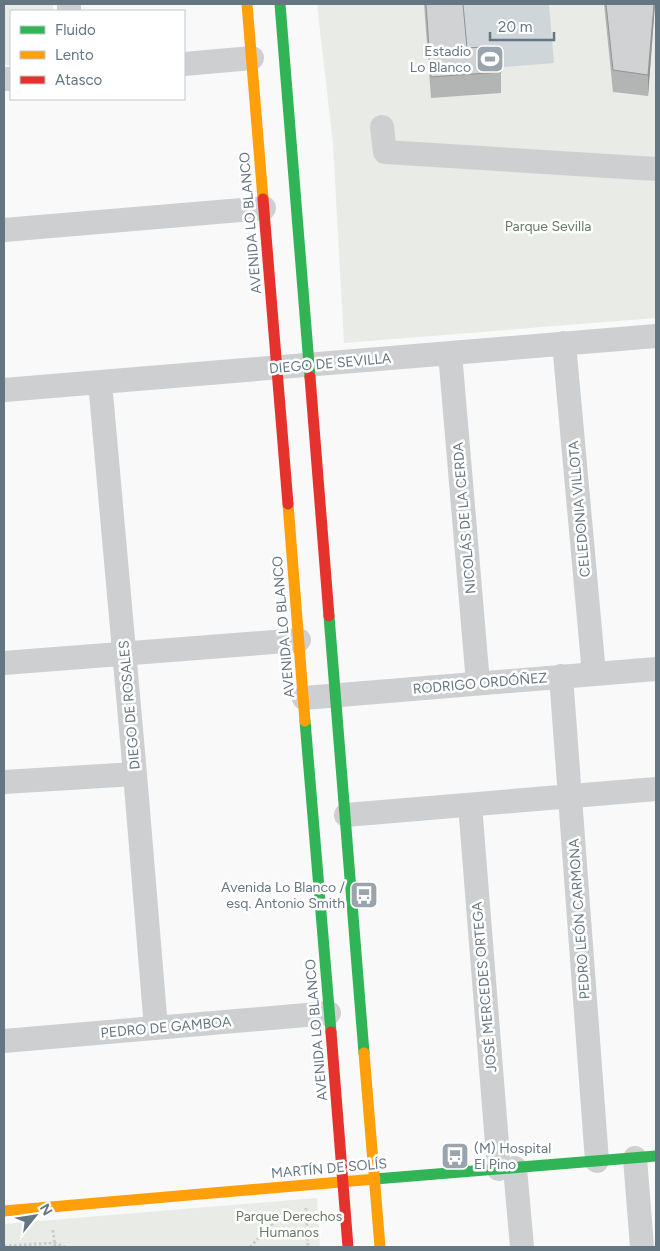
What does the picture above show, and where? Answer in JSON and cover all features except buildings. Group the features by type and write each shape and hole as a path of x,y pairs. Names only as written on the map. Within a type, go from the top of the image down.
{"main road":[{"name":"AVENIDA LO BLANCO","path":"247,4 348,1247"},
{"path":"280,4 380,1247"},
{"name":"MARTÍN DE SOLÍS","path":"4,1211 646,1157"}],"street":[{"path":"185,64 252,58"},
{"path":"382,127 385,152 656,169"},
{"path":"4,230 264,208"},
{"name":"DIEGO DE SEVILLA","path":"4,390 656,336"},
{"name":"CELEDONIA VILLOTA","path":"564,343 594,674"},
{"name":"NICOLÁS DE LA CERDA","path":"450,353 478,683"},
{"name":"DIEGO DE ROSALES","path":"100,382 156,1028"},
{"path":"4,663 299,640"},
{"name":"RODRIGO ORDÓÑEZ","path":"304,698 656,669"},
{"name":"PEDRO LEÓN CARMONA","path":"561,676 597,1161"},
{"path":"4,782 135,774"},
{"path":"346,815 656,790"},
{"name":"JOSÉ MERCEDES ORTEGA","path":"470,805 507,1168 522,1247"},
{"name":"PEDRO DE GAMBOA","path":"4,1041 329,1013"},
{"path":"642,1247 646,1157"}],"path":[{"path":"305,1200 308,1247"},
{"path":"250,1247 284,1212"},
{"path":"4,1246 54,1243 65,1247"}],"green space":[{"path":"4,4 53,4 53,10 10,10 10,65 4,65"},
{"name":"Parque Sevilla","path":"317,4 656,4 656,318 344,343 333,144"},
{"name":"Parque Derechos Humanos","path":"317,1198 320,1247 4,1247 4,1224"}],"shaded area":[{"path":"462,4 549,4 554,63 467,70"}],"traffic: fast":[{"path":"280,4 310,377"},
{"path":"329,616 364,1053"},
{"path":"305,721 331,1032"},
{"path":"375,1179 656,1156"}],"traffic: slow":[{"path":"247,4 263,199"},
{"path":"288,504 305,721"},
{"path":"364,1053 380,1247"},
{"path":"4,1211 375,1179"}],"traffic: jam":[{"path":"263,199 288,504"},
{"path":"310,377 329,616"},
{"path":"331,1032 348,1247"}],"place":[{"name":"Estadio Lo Blanco","path":"490,59"},
{"name":"Avenida Lo Blanco / esq. Antonio Smith","path":"364,895"},
{"name":"(M) Hospital El Pino","path":"455,1156"}]}
